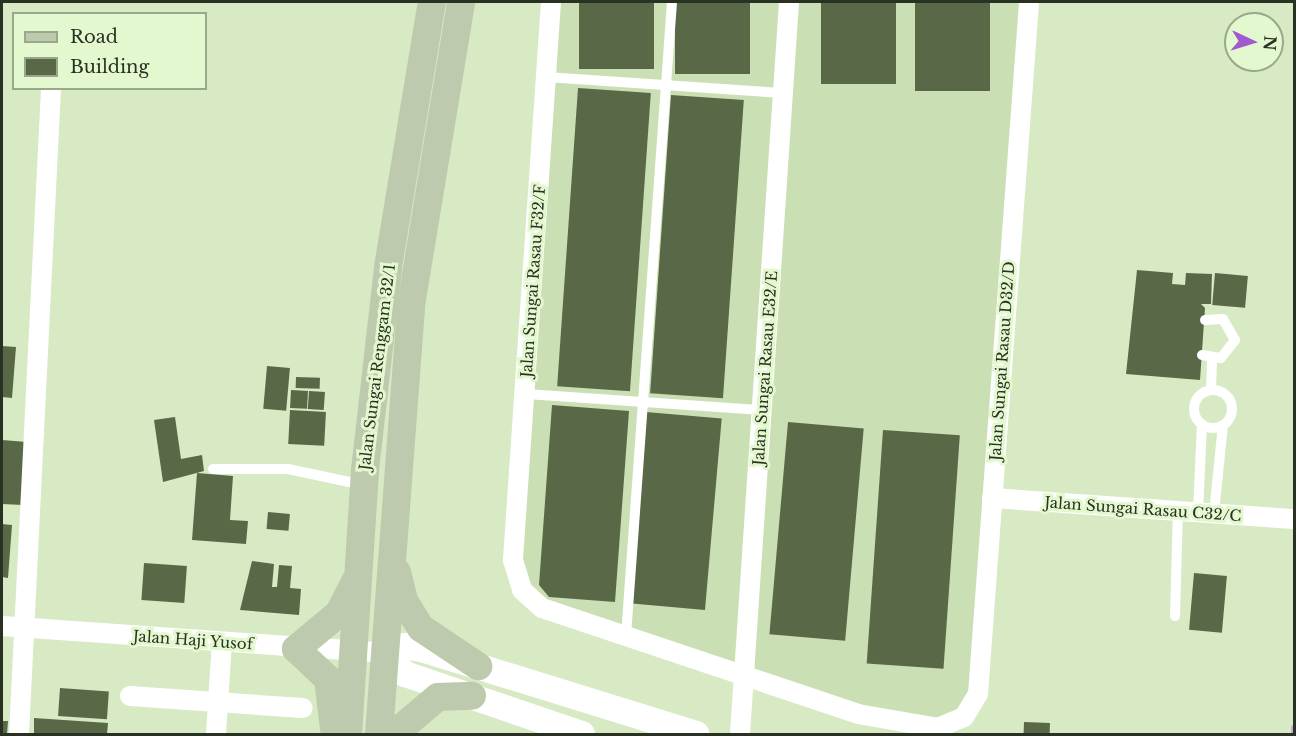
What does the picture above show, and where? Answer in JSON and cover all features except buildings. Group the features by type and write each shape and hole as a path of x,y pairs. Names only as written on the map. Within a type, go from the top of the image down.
{"main road":[{"name":"Jalan Sungai Renggam 32/1","path":"348,735 364,485 388,267 432,2"},
{"name":"Jalan Sungai Renggam 32/1","path":"379,735 412,299 461,2"},
{"path":"392,553 404,601 421,628 478,666"},
{"path":"333,735 328,679 296,649 339,613 357,578"},
{"path":"394,735 404,721 438,697 472,696"}],"street":[{"name":"Jalan Sungai Rasau F32/F","path":"551,2 513,560 522,590 542,608 626,636"},
{"name":"Jalan Sungai Rasau E32/E","path":"740,735 742,675 789,2"},
{"name":"Jalan Sungai Rasau D32/D","path":"742,675 858,714 938,728 964,717 978,694 1029,2"},
{"path":"20,735 51,90"},
{"name":"Jalan Sungai Rasau C32/C","path":"992,498 1294,519"},
{"name":"Jalan Haji Yusof","path":"2,626 296,649 385,653"},
{"path":"626,636 742,675"},
{"path":"216,735 222,642"},
{"path":"582,735 405,674 385,653 405,646 478,666 696,735"},
{"path":"130,696 303,708"}],"lane":[{"path":"626,636 672,2"},
{"path":"546,77 783,93"},
{"path":"1205,320 1223,319 1234,332 1233,348 1207,357 1211,390"},
{"path":"1197,512 1202,424 1195,404 1211,390"},
{"path":"1175,616 1197,512 1223,425 1232,414 1230,399 1211,390"},
{"path":"526,394 762,410"},
{"path":"1202,424 1223,425"},
{"path":"213,469 288,469 364,485"}],"shaded area":[{"path":"560,2 1021,2 971,687 957,710 939,719 867,708 549,603 529,587 520,556"}],"waterway":[{"path":"1294,728 1294,734"}]}
